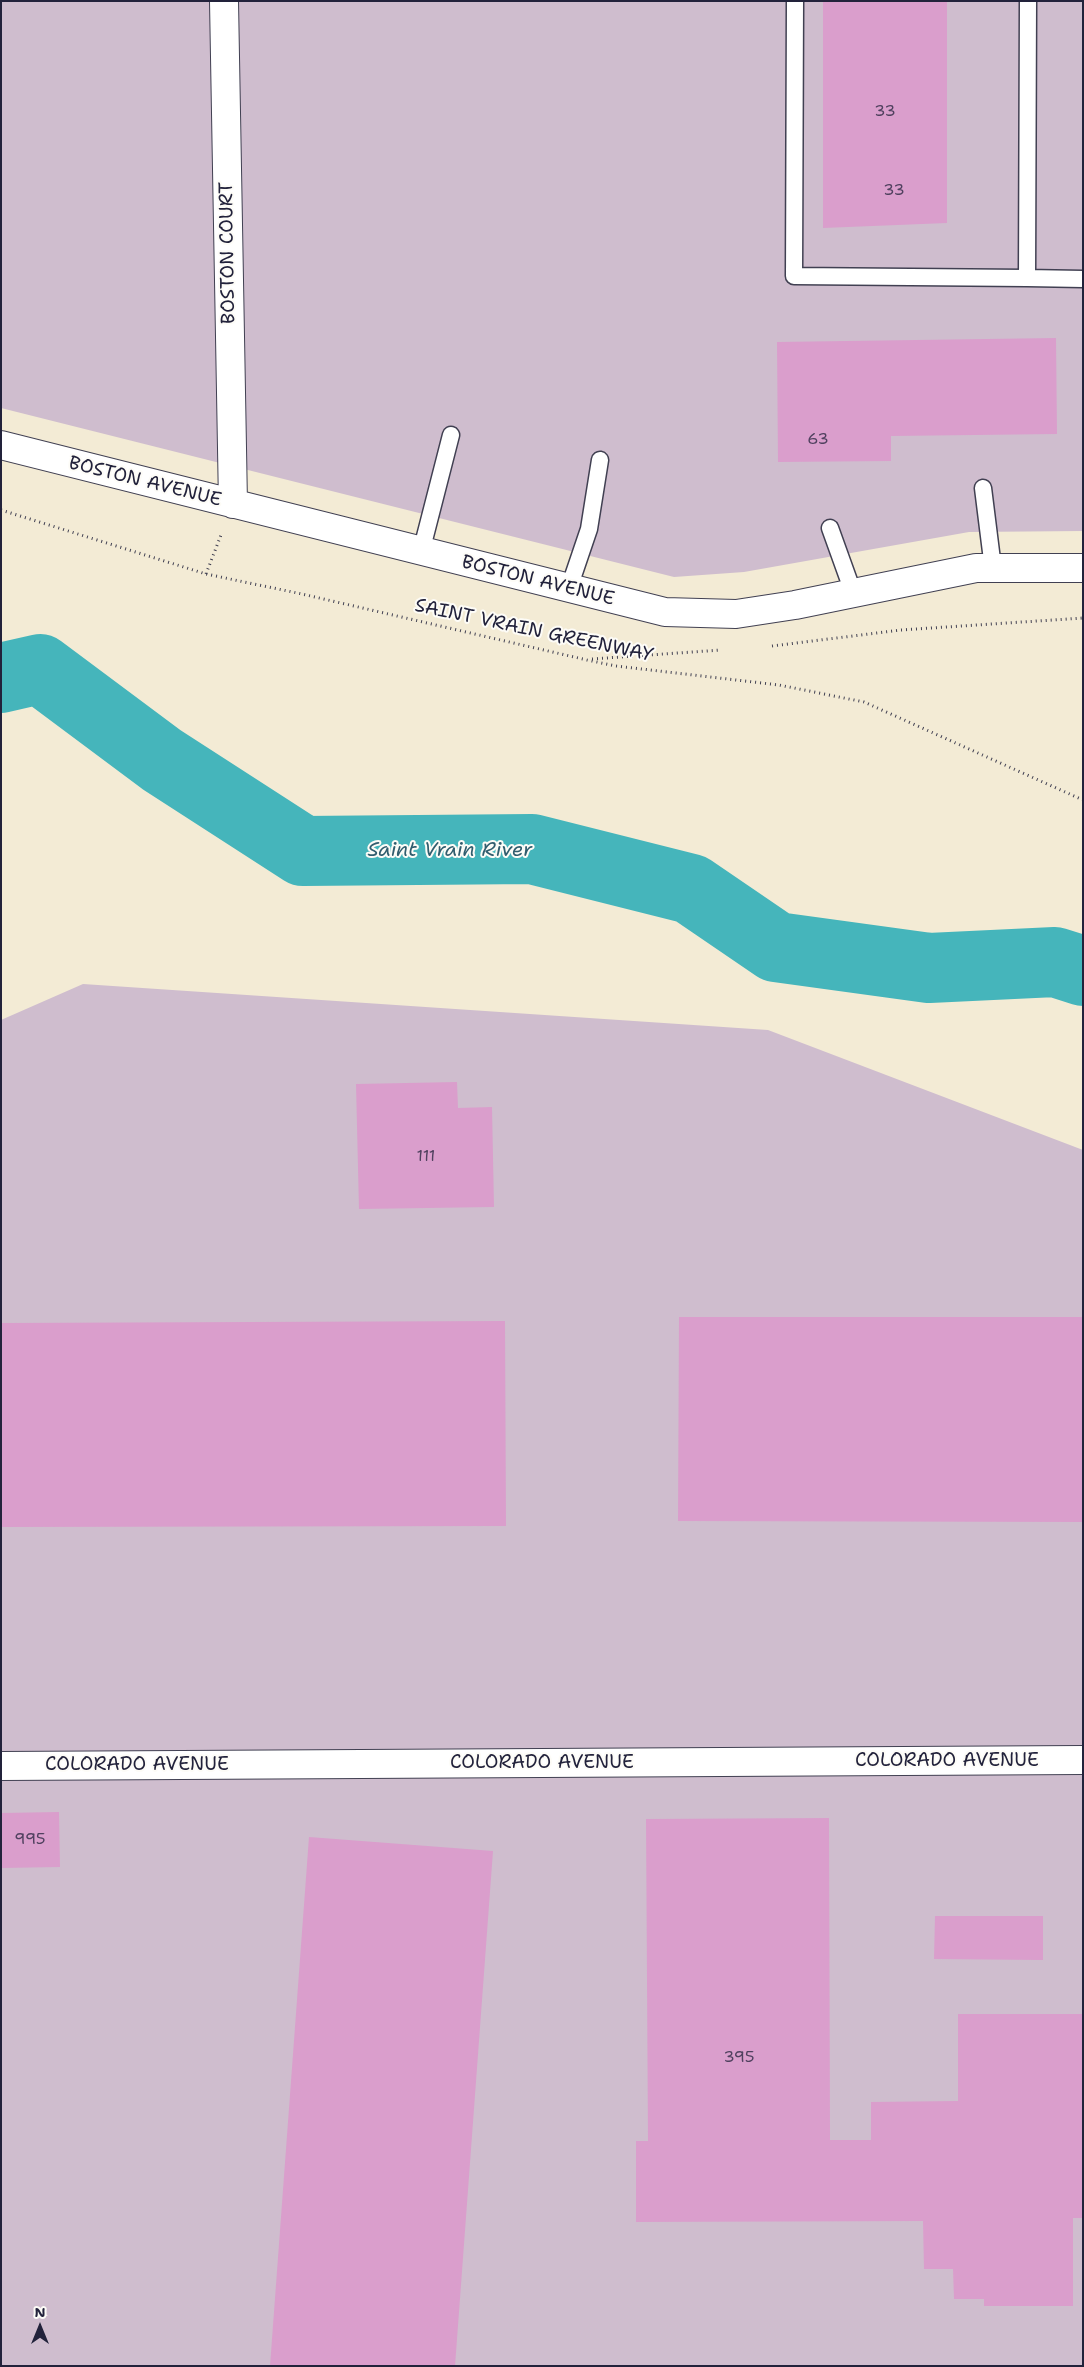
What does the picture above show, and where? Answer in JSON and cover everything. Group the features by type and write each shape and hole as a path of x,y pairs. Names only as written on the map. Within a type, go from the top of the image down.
{"street":[{"name":"BOSTON COURT","path":"224,1 233,504"},
{"name":"BOSTON AVENUE","path":"1,445 665,612 736,614 796,605 976,568 1083,568"},
{"name":"COLORADO AVENUE","path":"1,1766 1083,1760"}],"lane":[{"path":"795,1 794,276 1083,279"},
{"path":"1027,278 1028,1"},
{"path":"421,552 451,435"},
{"path":"569,588 589,529 600,460"},
{"path":"983,488 993,568"},
{"path":"830,528 854,592"}],"path":[{"path":"206,574 233,504"},
{"name":"SAINT VRAIN GREENWAY","path":"1,510 206,574 302,594 587,660 616,666 779,685 864,702 1083,800"},
{"path":"766,647 901,630 1083,618"},
{"path":"587,660 726,650"}],"shaded area":[{"path":"1,1 1083,1 1083,531 969,532 744,572 674,577 1,408"},
{"path":"83,984 768,1030 1083,1150 1083,2366 1,2366 1,1020"}],"building":[{"path":"823,1 947,1 947,223 823,228"},
{"path":"1056,338 1057,434 891,436 891,461 778,462 777,342"},
{"path":"457,1082 458,1108 492,1107 494,1207 359,1209 356,1084"},
{"path":"679,1317 1083,1317 1083,1522 678,1521"},
{"path":"505,1321 506,1526 1,1527 1,1323"},
{"path":"59,1812 60,1867 1,1868 1,1813"},
{"path":"829,1818 830,2140 871,2140 871,2102 958,2101 958,2014 1083,2014 1083,2218 1073,2218 1073,2306 984,2306 984,2299 954,2299 953,2269 924,2269 923,2221 636,2222 636,2141 648,2141 646,1819"},
{"path":"309,1837 493,1851 455,2366 270,2366"},
{"path":"935,1916 1043,1916 1043,1960 934,1959"}],"waterway":[{"name":"Saint Vrain River","path":"1,678 40,669 162,760 303,851 532,849 691,889 776,947 929,968 1055,962 1083,971"}]}
